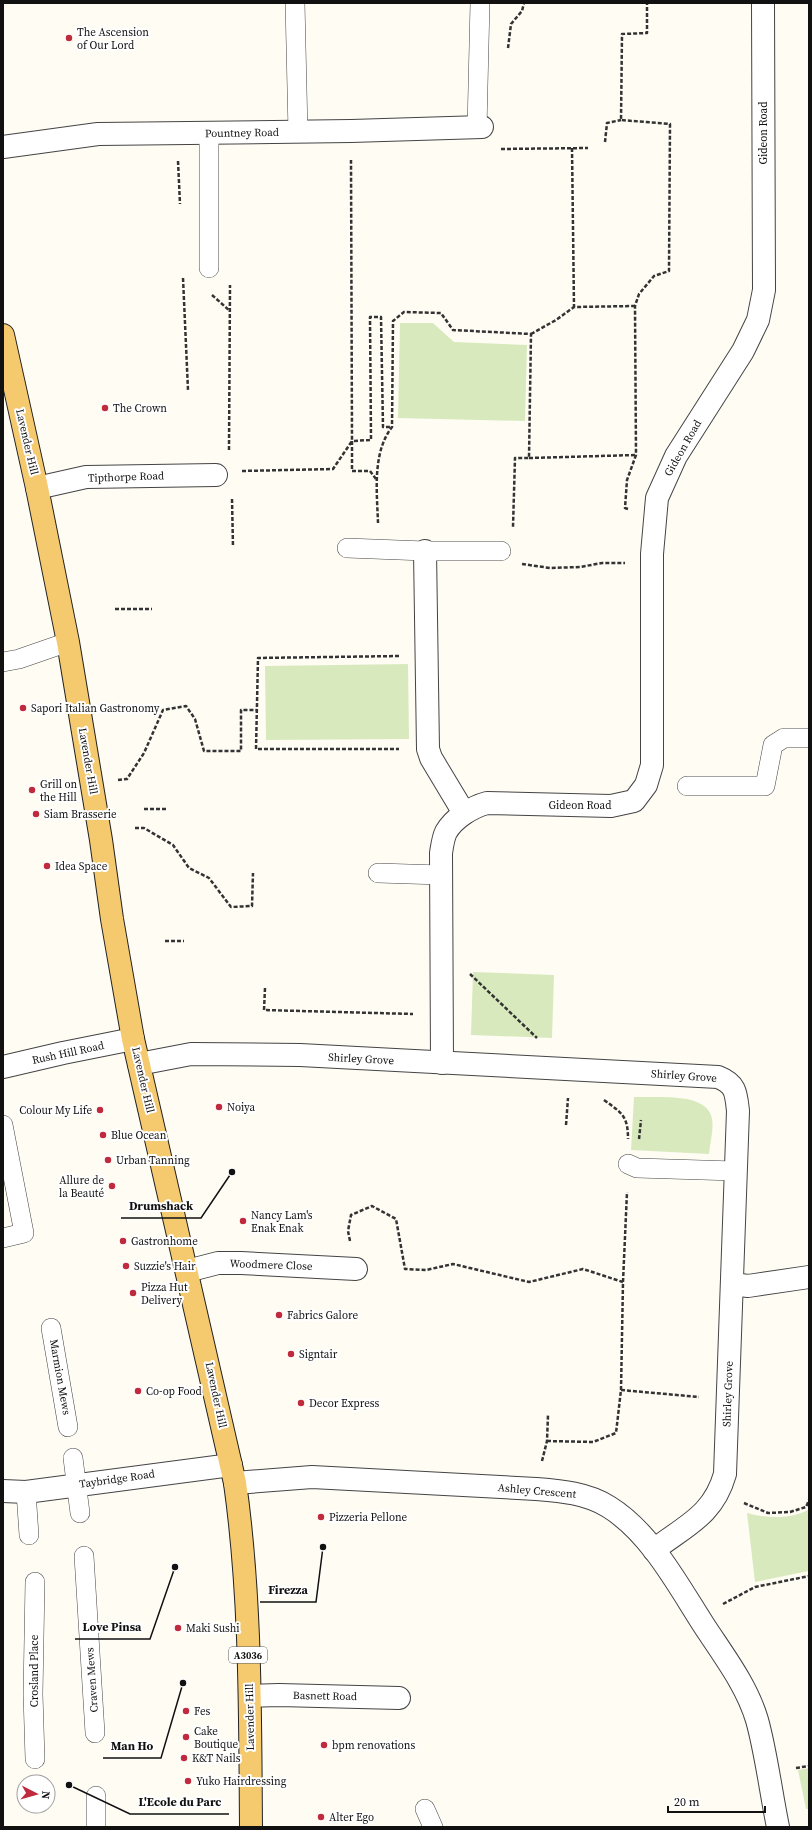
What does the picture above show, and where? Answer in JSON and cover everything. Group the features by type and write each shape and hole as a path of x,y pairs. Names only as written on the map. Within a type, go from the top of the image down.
{"main road":[{"name":"Lavender Hill","path":"3,335 37,488 68,642 92,783 112,919 133,1040 233,1474 243,1553 250,1696 251,1827"}],"street":[{"name":"Gideon Road","path":"442,1063 441,854 446,832 464,813 476,806 487,804 611,806 634,801 646,785 652,765 652,563 657,498 676,456 743,351 758,320 764,290 763,3"},
{"name":"Pountney Road","path":"3,147 98,134 351,132 479,127"},
{"name":"Tipthorpe Road","path":"37,488 86,477 223,473"},
{"path":"425,551 428,749 431,758 464,813"},
{"name":"Rush Hill Road","path":"3,1067 62,1053 133,1040"},
{"name":"Shirley Grove","path":"139,1064 202,1054 300,1055 718,1077 726,1080 734,1088 737,1104 725,1474 710,1508 686,1528 654,1550"},
{"name":"Woodmere Close","path":"187,1271 218,1263 356,1269"},
{"path":"732,1284 748,1286 809,1277"},
{"name":"Taybridge Road","path":"3,1491 26,1492 78,1485 233,1474"},
{"name":"Ashley Crescent","path":"233,1474 573,1492 609,1507 626,1520 654,1550 749,1699 757,1720 778,1827"},
{"name":"Basnett Road","path":"250,1696 399,1698"}],"lane":[{"path":"294,3 298,132"},
{"path":"479,127 480,3"},
{"path":"209,133 209,268"},
{"path":"347,548 425,551 507,550"},
{"path":"3,662 19,659 68,642"},
{"path":"687,786 765,786 773,745 784,738 809,738"},
{"path":"378,873 441,875"},
{"path":"3,1125 24,1233 3,1238"},
{"path":"628,1164 637,1168 735,1171"},
{"name":"Marmion Mews","path":"50,1328 68,1427"},
{"path":"73,1458 78,1485 80,1513"},
{"path":"26,1492 29,1535"},
{"name":"Craven Mews","path":"84,1556 95,1733"},
{"name":"Crosland Place","path":"35,1582 33,1694 35,1759"},
{"path":"96,1796 96,1827"},
{"path":"425,1809 433,1827"}],"path":[{"path":"508,44 511,24 522,11 524,3"},
{"path":"621,120 622,34 648,33 647,3"},
{"path":"606,142 607,123 621,120 670,124 669,271 654,276 639,294 635,306 636,455 515,458 507,550 511,562 550,568 580,567 602,563 652,563"},
{"path":"351,132 352,471 370,471 376,479"},
{"path":"572,148 574,307"},
{"path":"496,149 588,148"},
{"path":"230,280 228,430 223,473 333,469 352,441"},
{"path":"379,550 376,479 383,438 392,427 393,321 404,312 441,313 453,330 531,334 556,320 574,307 635,306"},
{"path":"352,441 371,440 370,317 381,318 384,428 392,427"},
{"path":"529,458 531,334"},
{"path":"232,500 233,547"},
{"path":"115,609 152,609"},
{"path":"426,655 258,658 256,749 428,749"},
{"path":"92,783 127,779 144,753 163,710 186,706 195,719 204,751 242,751 242,710 257,710"},
{"path":"144,809 166,809"},
{"path":"135,828 144,828 173,845 189,868 209,878 231,907 252,906 253,873"},
{"path":"165,941 184,941"},
{"path":"441,946 569,1069"},
{"path":"265,988 264,1010 415,1014"},
{"path":"568,1098 575,1098"},
{"path":"547,1441 593,1442 616,1433 621,1390 628,1123 617,1109 604,1100 596,1099"},
{"path":"356,1269 348,1231 351,1215 372,1206 396,1219 405,1269 426,1270 453,1264 529,1282 583,1269 623,1282"},
{"path":"621,1390 727,1400"},
{"path":"536,1489 547,1441 548,1415"},
{"path":"718,1492 768,1513 790,1512 806,1507 809,1500"},
{"path":"698,1617 755,1588 809,1576"},
{"path":"790,1769 809,1766"}],"green space":[{"path":"400,323 433,323 454,342 527,345 525,421 398,418"},
{"path":"408,664 409,739 266,740 265,666"},
{"path":"473,972 554,975 552,1038 471,1035"},
{"path":"634,1097 679,1098 691,1100 701,1104 708,1110 712,1119 709,1154 631,1150"},
{"path":"809,1509 809,1571 755,1582 747,1513 778,1517 795,1515"},
{"path":"809,1768 809,1809 806,1809 798,1770"}],"place":[{"name":"The Ascension of Our Lord","path":"69,38"},
{"name":"The Crown","path":"105,408"},
{"name":"Sapori Italian Gastronomy","path":"23,708"},
{"name":"Grill on the Hill","path":"32,790"},
{"name":"Siam Brasserie","path":"36,814"},
{"name":"Idea Space","path":"47,866"},
{"name":"Noiya","path":"219,1107"},
{"name":"Colour My Life","path":"100,1110"},
{"name":"Blue Ocean","path":"103,1135"},
{"name":"Urban Tanning","path":"108,1160"},
{"name":"Drumshack","path":"232,1172"},
{"name":"Allure de la Beauté","path":"112,1186"},
{"name":"Nancy Lam's Enak Enak","path":"243,1221"},
{"name":"Gastronhome","path":"123,1241"},
{"name":"Suzzie's Hair","path":"126,1266"},
{"name":"Pizza Hut Delivery","path":"133,1293"},
{"name":"Fabrics Galore","path":"279,1315"},
{"name":"Signtair","path":"291,1354"},
{"name":"Co-op Food","path":"138,1391"},
{"name":"Decor Express","path":"301,1403"},
{"name":"Pizzeria Pellone","path":"321,1517"},
{"name":"Firezza","path":"323,1547"},
{"name":"Love Pinsa","path":"175,1567"},
{"name":"Maki Sushi","path":"178,1628"},
{"name":"Man Ho","path":"183,1683"},
{"name":"Fes","path":"186,1711"},
{"name":"Cake Boutique","path":"186,1737"},
{"name":"bpm renovations","path":"324,1745"},
{"name":"K&T Nails","path":"184,1758"},
{"name":"Yuko Hairdressing","path":"188,1781"},
{"name":"L'Ecole du Parc","path":"69,1785"},
{"name":"Alter Ego","path":"321,1817"}]}
